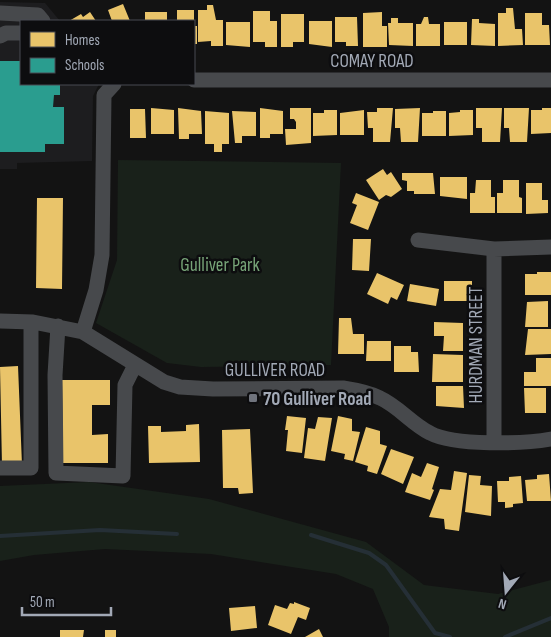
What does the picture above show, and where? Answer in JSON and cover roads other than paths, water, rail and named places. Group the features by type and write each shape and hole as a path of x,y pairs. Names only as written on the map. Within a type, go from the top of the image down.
{"street":[{"path":"0,14 38,15 42,20"},
{"path":"0,36 6,33 20,34"},
{"name":"COMAY ROAD","path":"195,80 551,80"},
{"path":"83,332 96,290 102,255 104,88"},
{"path":"418,240 494,249 551,247"},
{"name":"HURDMAN STREET","path":"494,249 494,441"},
{"name":"GULLIVER ROAD","path":"0,322 31,322 83,332 164,382 189,388 343,388 361,391 381,398 431,434 453,440 535,442 551,438"},
{"path":"0,468 31,468 31,322"},
{"path":"58,326 55,375 56,473 123,476 125,385 135,365"}],"waterway":[{"path":"0,536 100,530 177,534"},
{"path":"311,535 369,553 386,565 435,633 450,637"},
{"path":"505,637 551,618"}],"place":[{"name":"70 Gulliver Road","path":"253,398"}],"park label":[{"name":"Gulliver Park","path":"220,264"}]}
